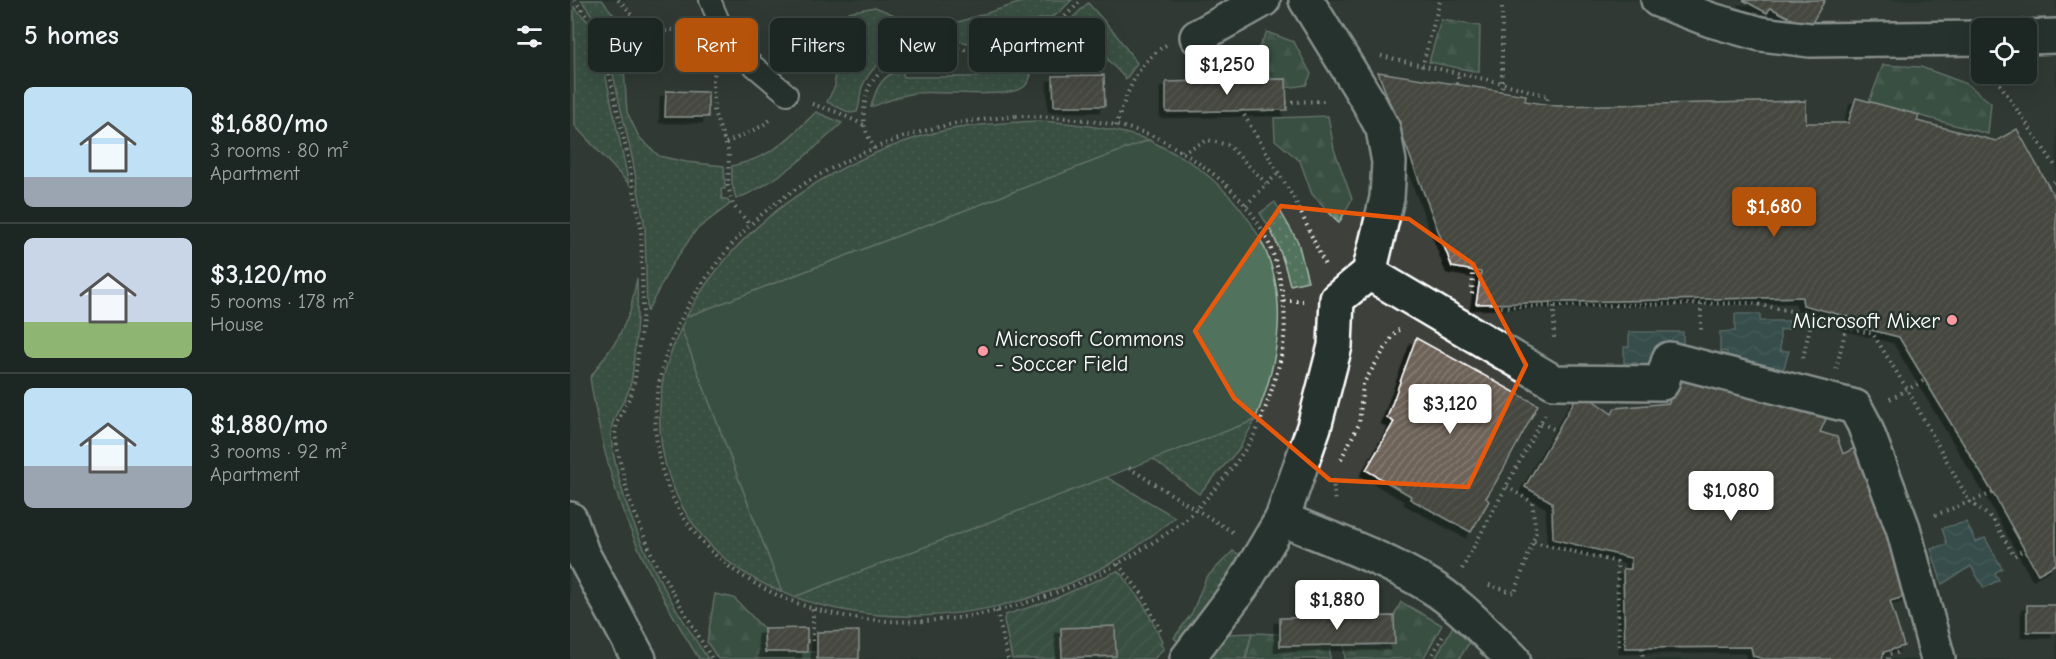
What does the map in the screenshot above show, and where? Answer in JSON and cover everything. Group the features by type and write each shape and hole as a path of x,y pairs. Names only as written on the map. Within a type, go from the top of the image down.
{"street":[{"path":"1182,40 1263,0"},
{"path":"1176,649 1242,586 1282,519 1314,427 1335,346 1338,299 1369,273 1388,198 1389,162 1383,129 1306,0"},
{"path":"1658,0 1711,20 1761,34 1781,37 1810,40 1971,38"},
{"path":"2037,37 2056,36"},
{"path":"1369,273 1554,382 1662,383 1669,359 1855,407 1864,424 1903,528 1938,659"},
{"path":"570,519 582,554 639,659"},
{"path":"1282,519 1393,566 1431,586 1513,659"}],"lane":[{"path":"710,0 729,45 788,94"}],"path":[{"path":"574,0 600,32 626,147 641,228 643,312 635,379 631,395 617,422 615,434 619,457 629,499 650,551 712,659"},
{"path":"618,0 638,23 648,30 675,29"},
{"path":"874,149 864,125 864,111 869,87 880,73 899,59 921,49 941,46 981,53 1011,54 1036,42 1082,0"},
{"path":"1422,67 1440,1"},
{"path":"1502,8 1502,91"},
{"path":"1116,126 1128,90 1140,69 1157,50 1182,40"},
{"path":"1390,66 1387,58 1503,83 1548,96 1547,104"},
{"path":"714,72 714,112 729,153 728,186 733,205 750,225"},
{"path":"1457,84 1459,75"},
{"path":"2000,84 2056,166"},
{"path":"726,143 762,126 775,116 788,94 795,99 837,112 864,125"},
{"path":"1241,110 1296,202 1338,299"},
{"path":"1047,116 1116,126 1149,135 1182,152 1227,183 1246,205 1269,242 1279,266 1286,335 1281,360 1254,436 1236,461 1183,521 1118,564 1078,584 1044,597 997,611 939,620 901,622 861,619 813,609 771,594 738,574 702,543 683,518 670,493 657,446 657,397 664,359 676,326 709,273 750,225 819,176 874,149 945,125 1006,117 1047,116"},
{"path":"1182,152 1208,140 1228,145 1267,184"},
{"path":"1246,205 1279,172"},
{"path":"2048,186 2056,181"},
{"path":"1472,295 1473,271"},
{"path":"1751,297 1751,303"},
{"path":"1284,301 1304,301"},
{"path":"1550,302 1554,306"},
{"path":"1483,307 1751,303 1791,311 1873,334 1907,389 1969,501 1993,519 2014,556 2025,549"},
{"path":"1801,366 1812,318"},
{"path":"1829,399 1846,327"},
{"path":"1338,465 1359,424 1363,384 1396,332 1405,328"},
{"path":"1907,389 1925,380"},
{"path":"1462,569 1541,423 1558,430"},
{"path":"1129,468 1263,551"},
{"path":"1482,582 1492,588 1515,593 1534,542 1536,533 1533,502 1507,488"},
{"path":"1939,513 1993,493"},
{"path":"1534,542 1617,562 1619,647"},
{"path":"1569,550 1571,543"},
{"path":"1118,564 1142,594 1176,649"},
{"path":"807,640 813,640 813,609"},
{"path":"997,611 1008,659"},
{"path":"1642,648 1642,659"}],"highlighted area":[{"path":"1281,206 1409,219 1473,264 1526,365 1468,487 1330,480 1234,398 1195,331"}],"shaded area":[{"path":"570,0 2056,0 2056,659 570,659"}],"green space":[{"path":"581,0 602,0 616,18 594,18"},
{"path":"1028,0 1072,0 1054,16 1044,18 971,18"},
{"path":"1088,3 1101,18 1072,18"},
{"path":"574,7 588,22 588,72 605,72 629,184 575,126"},
{"path":"875,7 902,18 878,18 878,65 862,88 857,112 850,113 827,102 835,86 834,72 866,72 866,18 842,18 848,12"},
{"path":"969,19 969,43 957,41 957,22"},
{"path":"1441,20 1480,26 1479,72 1429,62"},
{"path":"1105,22 1137,63 1126,79 1105,57"},
{"path":"1267,32 1294,42 1311,74 1306,85 1286,88 1286,79 1264,79 1254,57"},
{"path":"1883,65 1921,67 1967,84 1991,103 1988,134 1869,102"},
{"path":"612,72 624,72 627,112 639,137 659,156 686,162 724,166 725,189 721,189 722,199 727,199 730,204 696,230 671,266 647,312 645,227"},
{"path":"894,72 902,72 904,77 976,77 990,72 1032,72 1025,86 1005,93 915,93 871,107 881,83"},
{"path":"816,112 842,123 779,176 736,199 732,184 732,166 758,158 779,146"},
{"path":"1328,116 1334,149 1352,199 1339,223 1312,194 1300,161 1275,140 1274,118"},
{"path":"1039,121 1094,127 1149,140 686,317 706,284 756,228 817,182 886,149 936,132 965,127"},
{"name":"Microsoft Commons - Soccer Field","path":"1149,140 1193,164 1224,190 1248,218 1265,248 1275,279 1278,312 1276,347 1268,383 1255,420 794,597 782,592 681,328 686,317"},
{"path":"1275,202 1298,242 1308,281 1290,285 1279,248 1260,213"},
{"path":"637,278 637,317 631,383 611,428 613,451 626,503 645,550 668,595 708,659 699,659 637,546 611,473 593,397 590,378 618,338 630,312"},
{"path":"681,328 782,592 751,577 724,557 701,534 683,508 670,479 662,448 660,415 664,373"},
{"path":"1255,420 1239,449 1199,494 1153,459"},
{"path":"1106,477 1175,517 1128,553 1090,574 1050,591 1008,604 965,612 922,616 878,615 836,609 794,597"},
{"path":"1233,551 1240,555 1223,584 1181,644 1174,638 1192,613 1206,578"},
{"path":"1117,571 1144,605 1162,641 1160,644 1164,648 1154,659 1012,659 1005,615 1052,600"},
{"path":"715,594 734,598 764,629 765,652 817,652 817,659 718,659 707,642"},
{"path":"1401,602 1442,625 1423,659 1345,659 1344,645 1395,644 1394,616"},
{"path":"1453,626 1469,643 1459,659 1435,659"},
{"path":"1252,633 1245,659 1209,659 1228,634"},
{"path":"1252,633 1280,634 1330,645 1330,659 1246,659"}],"water":[{"path":"1735,314 1760,314 1760,321 1789,321 1789,329 1780,330 1780,351 1789,351 1782,374 1727,369 1727,352 1720,351 1720,332 1735,331"},
{"path":"1629,332 1683,332 1683,353 1659,370 1638,370 1637,363 1624,363 1624,347 1629,347"},
{"path":"1966,522 1976,542 1985,538 2002,568 1995,573 1999,580 1984,588 1971,566 1942,584 1931,549 1947,544 1942,528"}],"building":[{"path":"1743,0 1825,0 1809,28 1773,9 1770,8 1767,13"},
{"name":"Microsoft Mixer","path":"1378,72 1526,95 1525,101 1557,106 1806,101 1806,123 1848,123 1856,98 1919,115 1917,121 1996,141 2017,129 2056,200 2056,564 2038,574 1993,493 1899,337 1847,324 1849,317 1803,305 1802,297 1476,304 1481,272 1452,267"},
{"path":"1104,75 1105,106 1054,106 1053,76"},
{"path":"1286,79 1287,110 1166,112 1166,82"},
{"path":"666,91 708,92 708,117 665,117"},
{"path":"1416,338 1538,405 1486,498 1489,501 1471,532 1410,499 1411,496 1366,470 1394,422 1387,418"},
{"path":"1677,368 1831,408 1820,432 1837,437 1843,454 1868,441 1911,595 1890,601 1904,646 1884,652 1882,659 1764,659 1753,656 1751,647 1625,648 1623,569 1631,569 1631,558 1553,539 1552,502 1525,487 1580,391 1612,414 1615,408 1669,403"},
{"path":"2027,605 2056,605 2056,632 2027,632"},
{"path":"1394,616 1395,644 1280,646 1280,618"},
{"path":"1115,626 1116,656 1062,658 1061,628"},
{"path":"807,628 807,652 765,652 764,629"},
{"path":"859,631 859,659 817,659 817,632"}],"place":[{"name":"Microsoft Mixer","path":"1952,320"},
{"name":"Microsoft Commons - Soccer Field","path":"983,351"}]}
